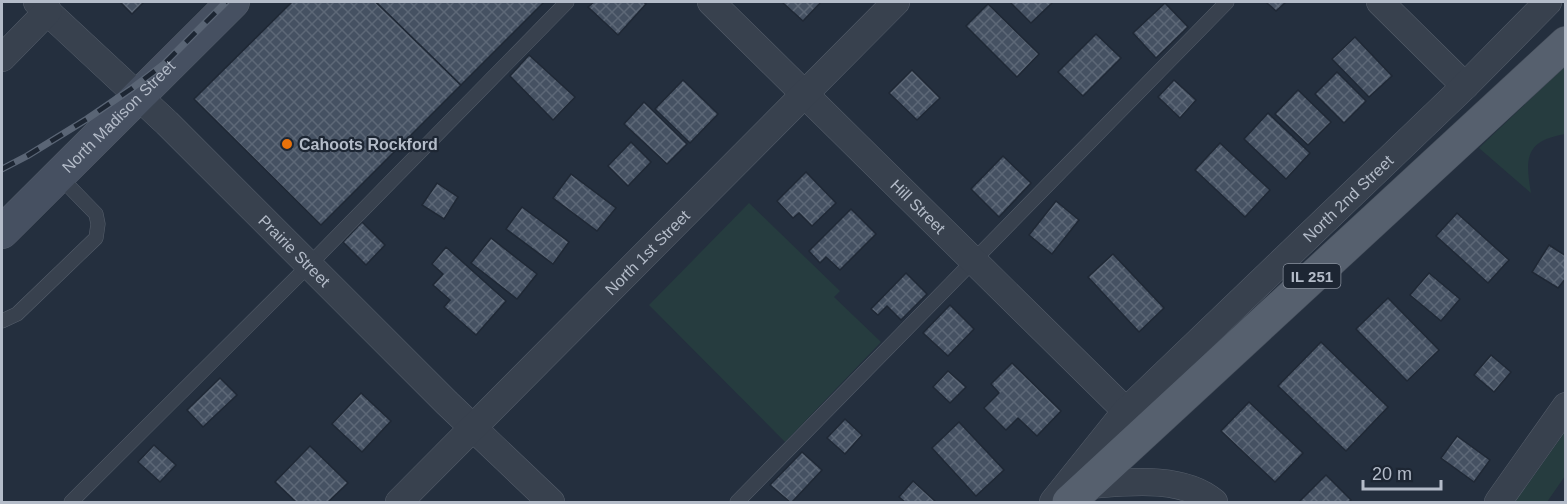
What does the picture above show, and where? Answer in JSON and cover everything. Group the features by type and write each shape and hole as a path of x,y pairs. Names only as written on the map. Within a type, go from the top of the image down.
{"main road":[{"name":"North 2nd Street","path":"1078,494 1562,44"}],"street":[{"name":"North Madison Street","path":"2,232 233,2"},
{"name":"Hill Street","path":"711,2 1126,411"},
{"name":"North 1st Street","path":"399,502 896,2"},
{"path":"1380,2 1466,86"},
{"name":"North 2nd Street","path":"1053,502 1126,411 1466,86 1548,2"},
{"name":"Prairie Street","path":"43,6 167,123 472,428 551,502"},
{"path":"2,58 43,6"},
{"path":"1498,502 1566,406"},
{"path":"1078,494 1136,481 1177,484 1214,502"}],"lane":[{"path":"71,502 309,266 567,2"},
{"path":"737,502 1227,2"},
{"path":"2,321 17,314 96,238 98,224 96,213 58,175"}],"green space":[{"path":"1565,66 1565,134 1542,141 1531,153 1528,170 1531,193 1479,148"},
{"path":"749,203 840,291 834,297 881,342 785,442 649,305"},
{"path":"1565,432 1565,476 1547,502 1515,502"}],"building":[{"path":"120,2 144,2 132,14"},
{"path":"292,2 376,2 461,85 321,225 194,99"},
{"path":"376,2 544,2 461,85"},
{"path":"594,2 643,2 646,4 618,35 588,7"},
{"path":"782,2 821,2 803,21"},
{"path":"1010,2 1053,2 1031,23"},
{"path":"1266,2 1286,2 1276,11"},
{"path":"1165,3 1188,27 1156,58 1133,33"},
{"path":"988,4 1039,54 1017,77 966,26"},
{"path":"1096,34 1121,58 1083,96 1058,72"},
{"path":"1355,37 1392,76 1369,97 1332,59"},
{"path":"529,55 575,97 553,120 510,76"},
{"path":"912,70 940,98 917,120 889,93"},
{"path":"1337,72 1366,101 1344,123 1315,94"},
{"path":"683,80 718,114 690,143 655,109"},
{"path":"1174,80 1196,100 1180,118 1158,97"},
{"path":"1298,90 1331,122 1308,145 1275,114"},
{"path":"644,102 687,144 667,164 624,124"},
{"path":"1268,113 1310,153 1286,179 1244,139"},
{"path":"631,142 651,162 628,186 608,166"},
{"path":"1220,143 1270,190 1245,217 1195,170"},
{"path":"1003,156 1031,183 999,217 971,189"},
{"path":"806,172 836,203 812,226 799,213 793,218 777,201"},
{"path":"571,174 616,208 597,231 553,198"},
{"path":"437,183 458,197 444,219 422,205"},
{"path":"1056,201 1079,220 1052,254 1029,235"},
{"path":"522,207 569,242 553,264 506,229"},
{"path":"851,209 876,234 840,270 826,257 820,263 809,251"},
{"path":"1457,213 1509,260 1488,283 1436,236"},
{"path":"362,222 385,245 366,265 343,242"},
{"path":"491,238 537,274 517,299 471,263"},
{"path":"1549,245 1566,256 1566,278 1558,288 1532,272"},
{"path":"446,247 506,301 476,335 444,307 450,300 433,285 443,274 432,264"},
{"path":"1113,254 1164,308 1139,332 1088,277"},
{"path":"906,273 927,294 901,320 887,306 878,315 871,309"},
{"path":"1429,273 1460,299 1441,321 1410,295"},
{"path":"1388,298 1439,350 1407,381 1356,329"},
{"path":"950,305 974,329 948,356 923,333"},
{"path":"1321,342 1388,407 1346,451 1278,386"},
{"path":"1491,355 1511,372 1494,392 1474,375"},
{"path":"1012,363 1061,411 1037,436 1018,418 1006,430 984,408 999,393 991,384"},
{"path":"948,371 966,387 950,403 933,387"},
{"path":"220,378 237,395 203,427 187,410"},
{"path":"361,393 391,421 362,452 332,424"},
{"path":"1249,402 1303,453 1275,482 1221,431"},
{"path":"845,419 862,435 845,454 827,438"},
{"path":"959,422 1004,470 976,496 932,448"},
{"path":"1457,436 1490,460 1474,482 1441,458"},
{"path":"154,445 176,465 160,482 138,462"},
{"path":"310,446 348,483 328,502 296,502 275,482"},
{"path":"802,452 822,470 790,502 770,485"},
{"path":"1326,475 1351,500 1349,502 1299,502"},
{"path":"913,481 936,502 905,502 899,497"}],"railway":[{"path":"2,169 87,119 131,89 164,64 226,2"}],"place":[{"name":"Cahoots Rockford","path":"287,144"}]}
